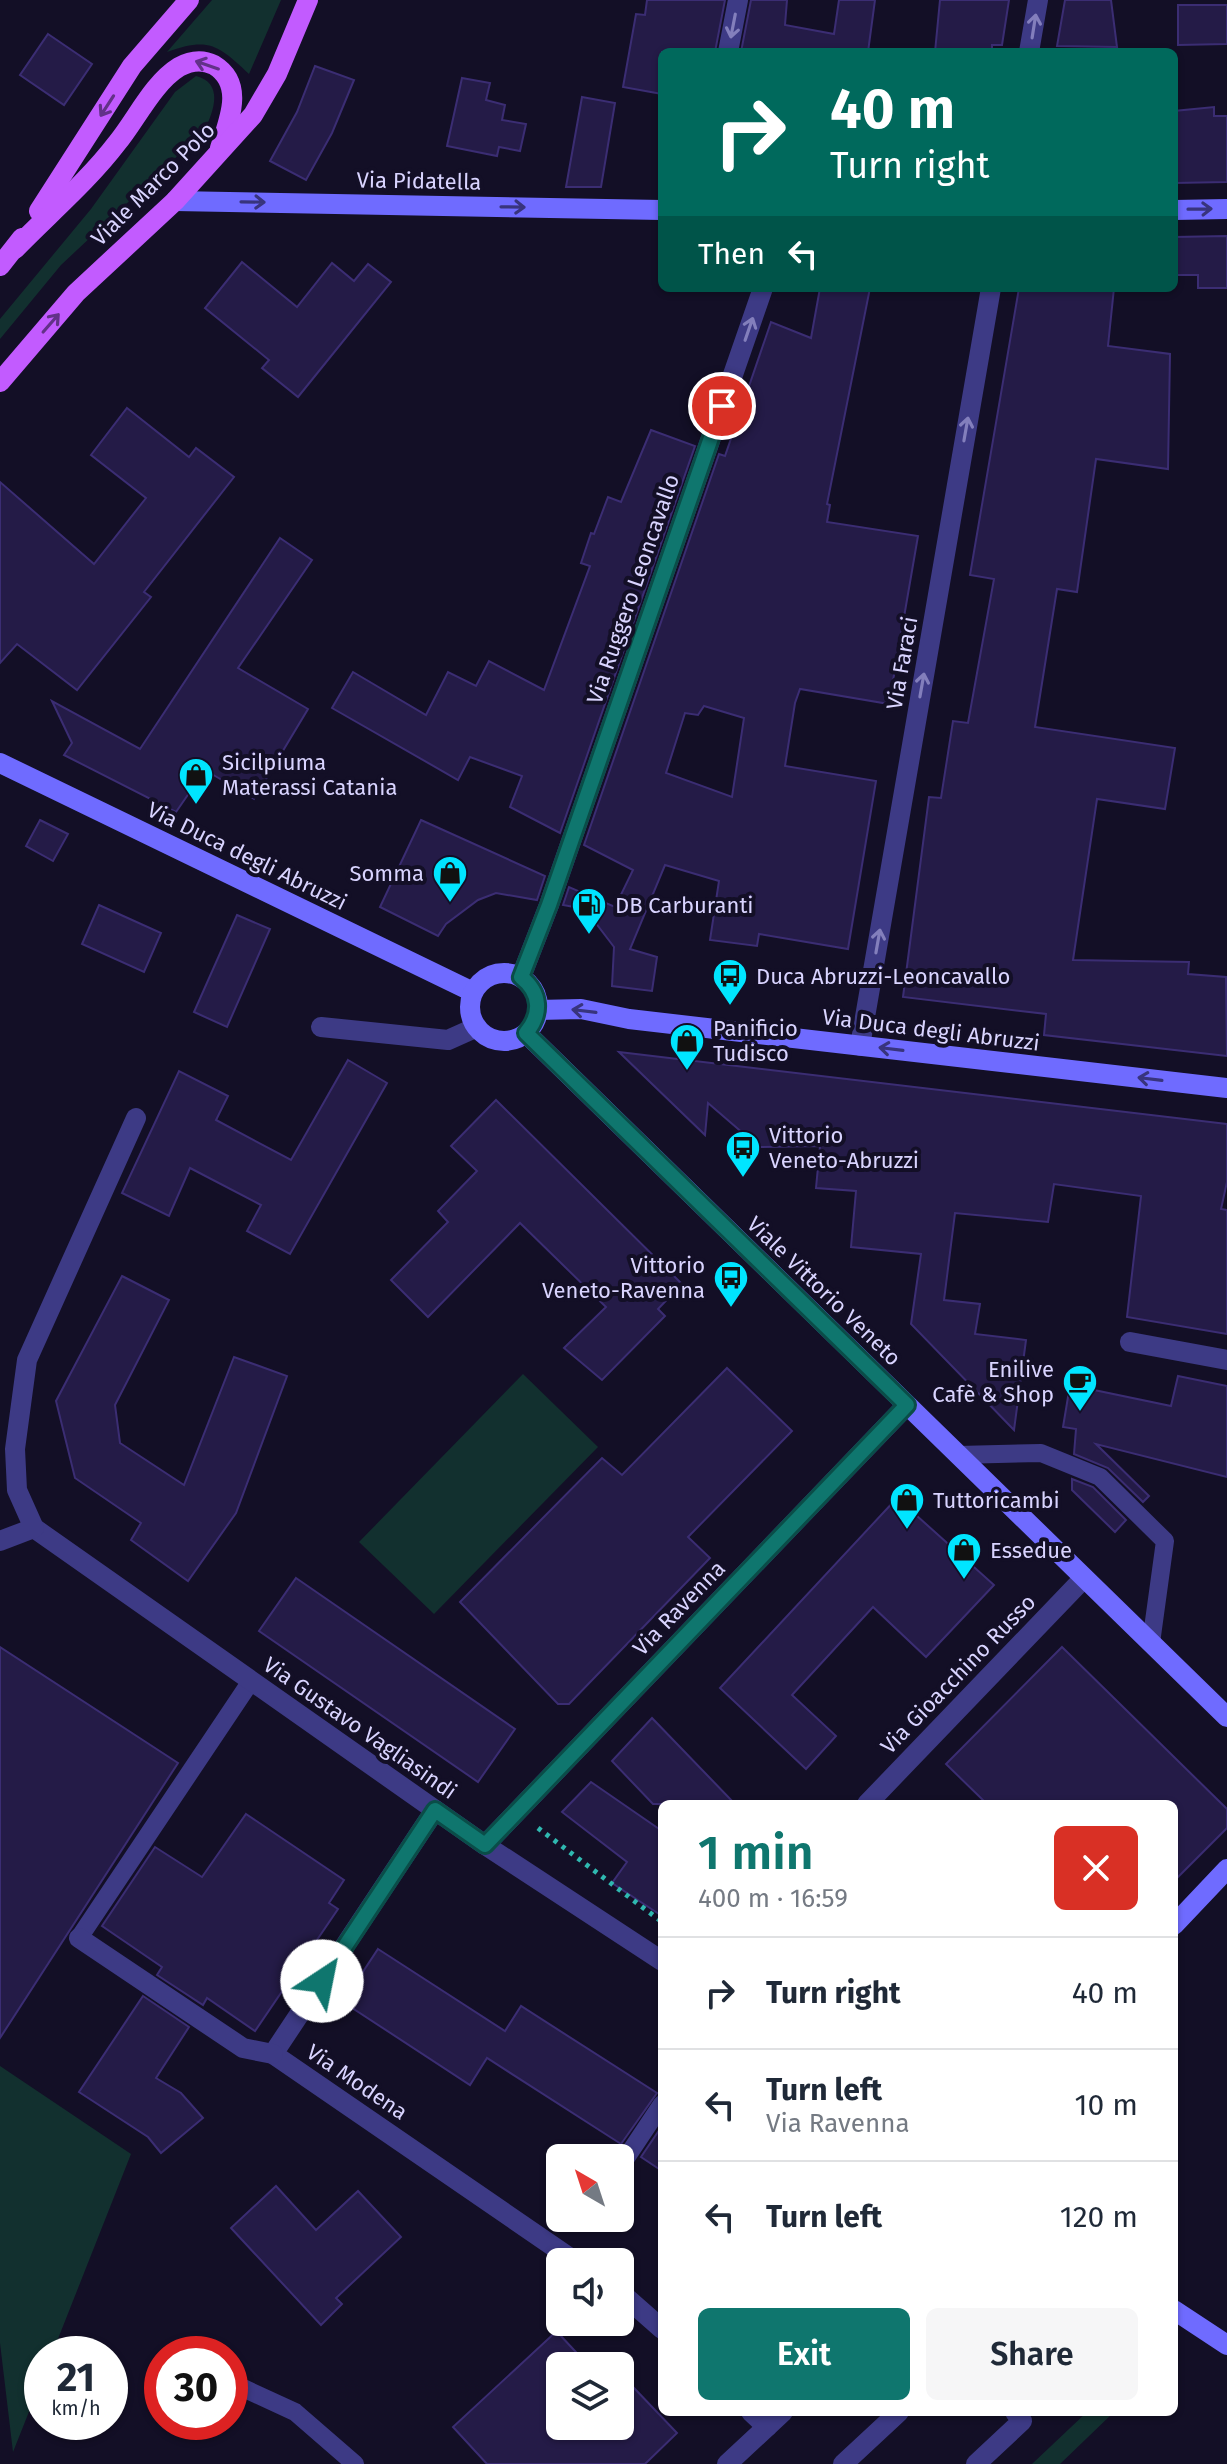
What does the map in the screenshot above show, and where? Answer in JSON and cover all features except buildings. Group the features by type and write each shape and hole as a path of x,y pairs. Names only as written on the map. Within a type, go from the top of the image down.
{"main road":[{"path":"15,249 132,66 189,0"},
{"name":"Viale Marco Polo","path":"0,382 76,293 175,201 253,115 277,74 308,0"},
{"path":"0,266 116,145 162,83 178,68 194,61 209,63 221,70 232,85 232,109 218,155"},
{"name":"Via Pidatella","path":"175,201 658,210"},
{"path":"1178,210 1227,209"},
{"name":"Via Duca degli Abruzzi","path":"0,763 473,992"},
{"path":"494,974 521,977 532,987 538,1010 526,1033 500,1041 477,1027 470,1010 473,992 494,974"},
{"name":"Via Duca degli Abruzzi","path":"538,1010 581,1009 629,1019 1227,1088"},
{"name":"Viale Vittorio Veneto","path":"526,1033 1227,1717"},
{"path":"1178,1921 1227,1869"},
{"path":"1178,2313 1227,2345"}],"street":[{"path":"729,48 738,0"},
{"path":"1030,48 1038,0"},
{"name":"Via Ruggero Leoncavallo","path":"521,977 549,905 762,292"},
{"name":"Via Faraci","path":"860,1046 990,292"},
{"path":"321,1027 448,1040 477,1027"},
{"path":"0,1541 34,1528 17,1490 15,1449 27,1360 136,1118"},
{"path":"1130,1342 1227,1360"},
{"name":"Via Ravenna","path":"485,1845 907,1405"},
{"name":"Via Gustavo Vagliasindi","path":"34,1528 485,1845 658,1958"},
{"name":"Via Gioacchino Russo","path":"871,1800 1084,1578"},
{"name":"Via Modena","path":"435,1810 273,2054 556,2248"},
{"path":"79,1938 243,2048 273,2054"},
{"path":"634,2304 658,2325"},
{"path":"755,2416 767,2427"},
{"path":"727,2464 779,2416"},
{"path":"843,2464 895,2416"},
{"path":"976,2464 1022,2421 1018,2416"}],"lane":[{"path":"958,1455 1041,1453 1100,1477 1122,1498 1165,1541 1151,1643"},
{"path":"79,1938 251,1681"},
{"path":"634,2146 658,2110"},
{"path":"248,2390 295,2412 355,2464"}],"path":[{"path":"547,1818 537,1829 658,1919"}],"green space":[{"path":"212,0 281,0 249,74 212,46 193,45 167,52"},
{"path":"196,76 205,80 213,91 213,107 204,131 61,265 0,339 0,319 91,209 175,92"},
{"path":"523,1374 598,1447 434,1614 359,1542"},
{"path":"0,2066 131,2154 59,2336 24,2336 24,2424 13,2452 0,2343"},
{"path":"1083,2416 1110,2416 1060,2464 1032,2464"}],"place":[{"name":"Sicilpiuma Materassi Catania","path":"196,806"},
{"name":"Somma","path":"450,904"},
{"name":"DB Carburanti","path":"589,936"},
{"name":"Duca Abruzzi-Leoncavallo","path":"730,1007"},
{"name":"Panificio Tudisco","path":"687,1072"},
{"name":"Vittorio Veneto-Abruzzi","path":"743,1179"},
{"name":"Vittorio Veneto-Ravenna","path":"731,1309"},
{"name":"Enilive Cafè & Shop","path":"1080,1413"},
{"name":"Tuttoricambi","path":"907,1531"},
{"name":"Essedue","path":"964,1581"}],"route":[{"path":"322,1981 435,1810 485,1845 907,1405 526,1033 538,1010 532,987 521,977 549,905 722,406"}]}
